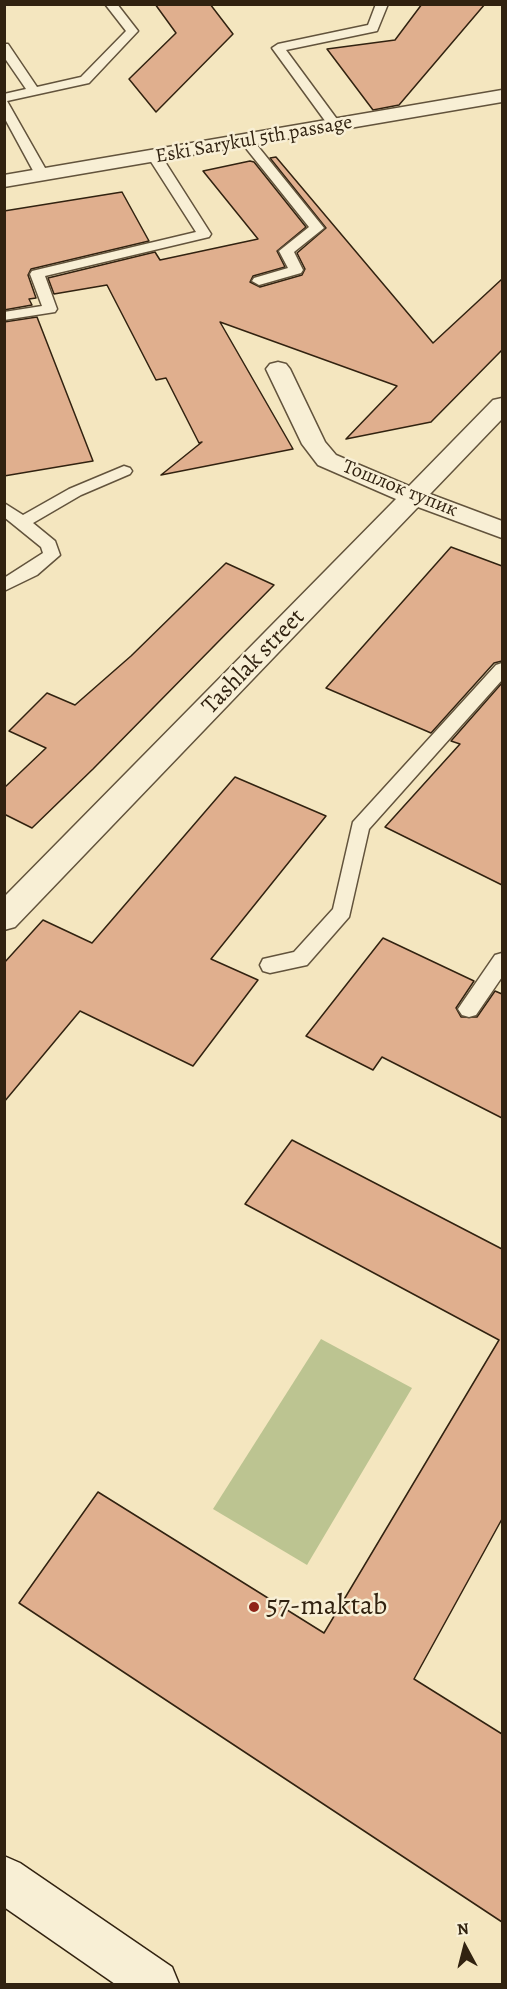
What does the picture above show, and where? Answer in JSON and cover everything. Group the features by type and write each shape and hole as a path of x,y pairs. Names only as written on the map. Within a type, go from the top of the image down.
{"street":[{"name":"Eski Sarykul 5th passage","path":"4,181 247,142 502,96"},
{"name":"Тошлок тупик","path":"278,369 315,444 327,460 364,478 416,495 502,530"},
{"name":"Tashlak street","path":"4,918 502,405"},
{"path":"6,1882 154,1984"}],"lane":[{"path":"4,98 85,80 132,31 110,4"},
{"path":"336,126 278,48 373,28 382,4"},
{"path":"4,47 33,90"},
{"path":"4,104 42,175"},
{"path":"247,142 317,228 286,251 297,270 259,281"},
{"path":"4,316 50,309 38,274 204,234 155,157"},
{"path":"21,523 75,492 124,471"},
{"path":"4,508 49,545 52,555 31,572 4,586"},
{"path":"270,965 300,959 342,912 360,827 502,669"},
{"path":"469,1009 502,961"}],"green space":[{"path":"321,1339 412,1388 307,1565 213,1509"}],"building":[{"path":"155,4 210,4 233,34 156,112 129,79 176,33"},
{"path":"422,4 485,4 399,105 373,110 327,49 395,40"},
{"path":"276,157 433,343 502,279 502,350 431,422 346,439 397,386 220,322 293,449 161,475 202,442 199,443 166,378 156,380 107,285 54,294 48,278 155,252 160,260 258,239 203,171 250,161 254,162 306,227 277,251 285,267 253,276 250,282 260,287 302,275 305,269 297,253 326,228 270,158"},
{"path":"122,192 149,241 31,269 28,275 36,298 29,299 32,305 4,310 4,211"},
{"path":"37,317 93,461 4,476 4,322"},
{"path":"451,547 502,566 502,661 494,663 431,733 326,688"},
{"path":"226,563 274,585 32,828 4,814 4,788 46,748 9,731 47,693 75,705 131,656"},
{"path":"502,683 502,885 385,827 460,744 451,741"},
{"path":"235,777 326,816 211,959 258,980 193,1066 80,1011 4,1102 4,963 43,920 92,943"},
{"path":"383,938 474,981 456,1008 461,1017 477,1017 495,991 502,994 502,1118 382,1057 373,1070 306,1036"},
{"path":"292,1140 502,1249 502,1519 414,1679 502,1734 502,1922 19,1603 98,1492 324,1633 499,1340 245,1204"}],"place":[{"name":"57-maktab","path":"254,1607"}]}
